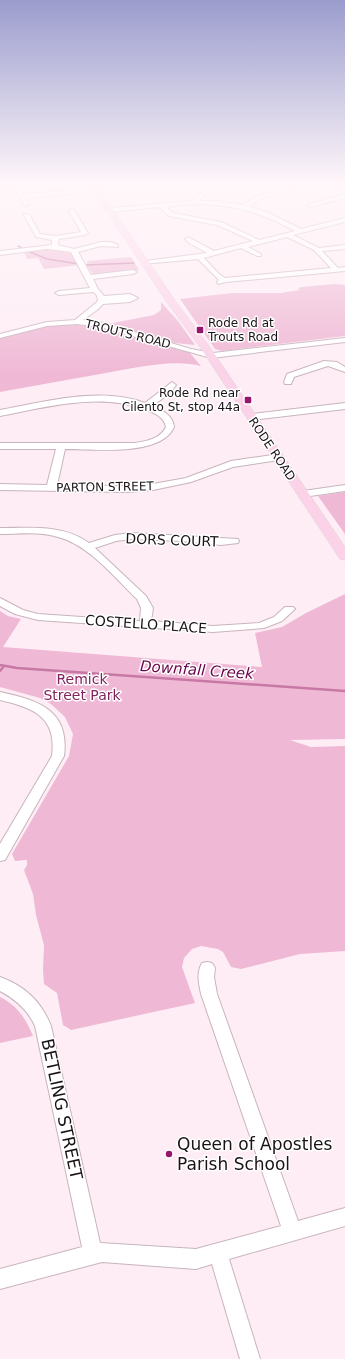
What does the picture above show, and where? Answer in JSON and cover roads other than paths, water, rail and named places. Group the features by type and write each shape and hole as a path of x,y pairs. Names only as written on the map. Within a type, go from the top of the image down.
{"main road":[{"name":"RODE ROAD","path":"134,246 345,556"}],"street":[{"path":"199,246 212,253"},
{"path":"145,263 199,256 240,246"},
{"path":"243,246 259,255"},
{"path":"310,246 317,250 337,270"},
{"path":"317,250 345,247"},
{"path":"0,253 54,248 74,251 86,249"},
{"path":"74,251 95,287 94,290"},
{"path":"199,256 205,260 222,281 345,269"},
{"path":"89,277 119,272 133,272"},
{"path":"59,293 94,290 99,293 102,300 82,316 77,322"},
{"name":"TROUTS ROAD","path":"0,336 46,324 77,322 101,325 208,355 345,340"},
{"path":"288,382 290,376 325,363 334,364 345,370"},
{"path":"146,406 166,392 172,385"},
{"path":"0,413 57,403 86,400 123,401 146,406 164,416 170,424 167,433 157,441 135,446 0,446"},
{"path":"251,417 345,406"},
{"path":"51,488 61,446"},
{"name":"PARTON STREET","path":"0,487 126,489 153,487 188,480 231,464 279,458"},
{"path":"303,494 345,488"},
{"path":"0,531 24,530 51,532 69,537 88,547 142,598 147,608 145,624"},
{"name":"DORS COURT","path":"88,547 115,538 132,536 220,542 234,541"},
{"name":"COSTELLO PLACE","path":"0,601 19,612 38,617 213,629 260,626 274,622 289,609"},
{"path":"0,696 32,704 46,714 56,727 60,740 60,748 53,765 0,856"},
{"path":"207,968 206,977 209,994 293,1232"},
{"name":"BETLING STREET","path":"0,984 15,991 30,1003 36,1010 43,1026 93,1254"},
{"path":"0,1279 93,1254 110,1252 191,1259 218,1253 345,1217"},
{"path":"218,1253 250,1359"}],"waterway":[{"path":"30,252 47,259 79,264"},
{"path":"86,265 134,263"},
{"name":"Downfall Creek","path":"0,665 17,668 345,691"},
{"name":"Downfall Creek","path":"0,671 4,666"}],"place":[{"name":"Rode Rd at Trouts Road","path":"200,330"},
{"name":"Rode Rd near Cilento St, stop 44a","path":"248,400"},
{"name":"Queen of Apostles Parish School","path":"169,1154"}],"park label":[{"name":"Remick Street Park","path":"82,688"}]}
